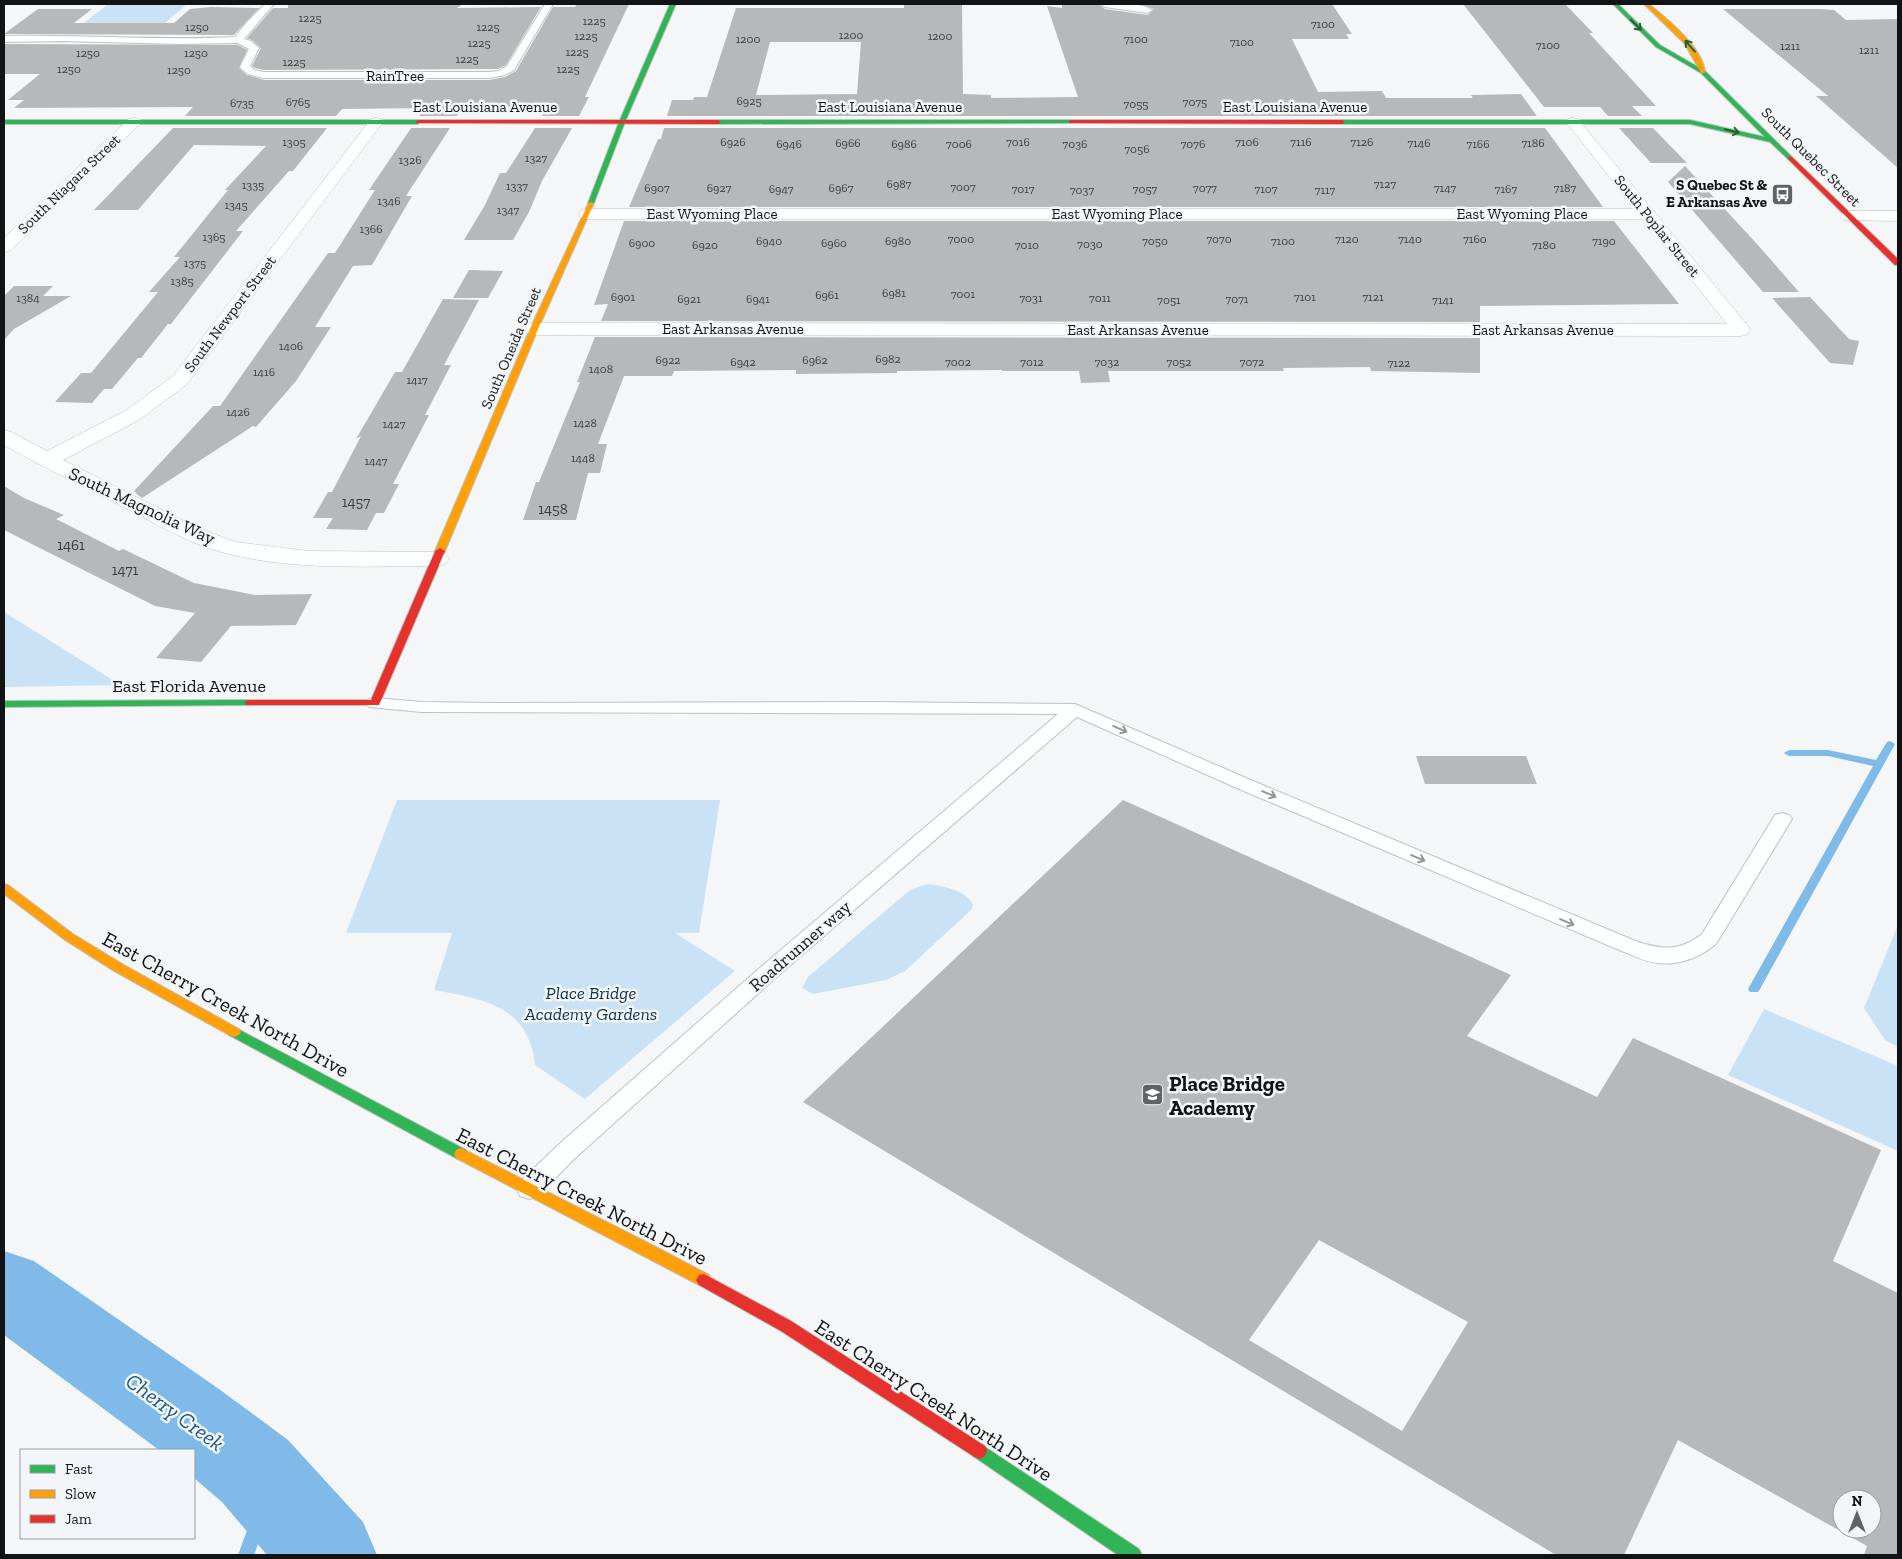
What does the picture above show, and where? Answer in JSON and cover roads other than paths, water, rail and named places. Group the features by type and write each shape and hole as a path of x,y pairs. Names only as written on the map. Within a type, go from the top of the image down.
{"street":[{"name":"South Oneida Street","path":"375,703 534,329 587,214 622,122 673,4"},
{"name":"South Quebec Street","path":"1615,4 1658,46 1703,72 1898,263"},
{"name":"South Quebec Street","path":"1646,4 1692,47 1699,57 1703,72"},
{"name":"East Louisiana Avenue","path":"4,122 1690,122 1774,141"},
{"name":"South Niagara Street","path":"4,247 134,122"},
{"name":"South Newport Street","path":"45,460 117,426 160,399 179,381 376,122"},
{"name":"South Poplar Street","path":"1573,122 1741,330"},
{"name":"East Wyoming Place","path":"587,214 1647,214"},
{"path":"1849,216 1898,216"},
{"name":"East Arkansas Avenue","path":"534,329 1741,330"},
{"name":"South Magnolia Way","path":"4,436 45,460 196,536 231,548 267,554 334,559 437,559"},
{"name":"East Florida Avenue","path":"4,704 375,703"},
{"name":"East Cherry Creek North Drive","path":"4,888 69,936 119,968 288,1063 653,1252 786,1326 935,1421 1133,1555"}],"lane":[{"path":"4,39 60,37 176,42 238,40 246,28 270,4"},
{"name":"RainTree","path":"238,40 248,43 254,48 245,67 251,72 264,75 498,74 506,72 513,67 549,4"},
{"path":"1105,4 1148,10"},
{"path":"375,703 422,707 485,708 1075,709 1512,899 1602,936 1658,956 1695,950 1709,939 1782,819"},
{"name":"Roadrunner way","path":"529,1189 572,1146 763,977 1075,709"}],"waterway":[{"path":"1879,764 1890,744"},
{"path":"1789,753 1828,753 1879,764"},
{"path":"1754,989 1879,764"},
{"name":"Cherry Creek","path":"4,1287 187,1418 255,1471 329,1555"},
{"path":"246,1555 268,1486"}],"place":[{"name":"S Quebec St & E Arkansas Ave","path":"1783,194"},
{"name":"Place Bridge Academy","path":"1153,1095"}],"park label":[{"name":"Place Bridge Academy Gardens","path":"591,1003"}]}
